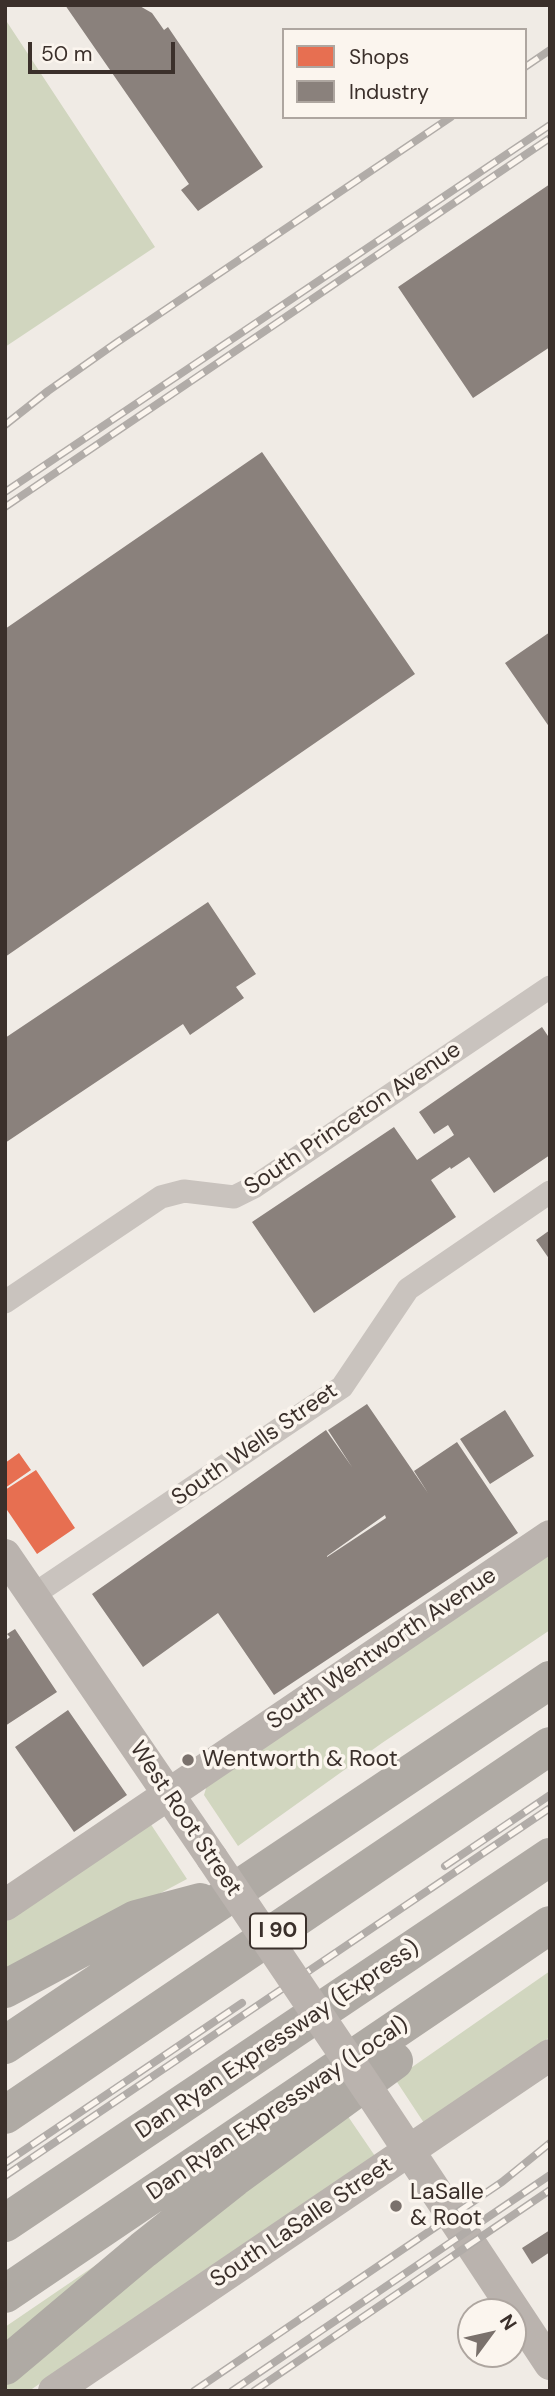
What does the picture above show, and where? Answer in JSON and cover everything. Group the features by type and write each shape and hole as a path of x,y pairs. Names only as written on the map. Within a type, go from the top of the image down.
{"highway":[{"path":"482,1726 550,1661"},
{"name":"I 90","path":"5,2045 550,1680"},
{"name":"I 90","path":"5,2115 550,1746"},
{"name":"Dan Ryan Expressway (Express)","path":"5,2223 550,1857"},
{"path":"5,1989 136,1919 226,1896"},
{"name":"Dan Ryan Expressway (Local)","path":"5,2294 550,1925"},
{"path":"5,2366 233,2178 415,2046 488,1967"}],"main road":[{"name":"South Wentworth Avenue","path":"5,1905 550,1536"},
{"name":"West Root Street","path":"6,1557 372,2095 549,2363"},
{"name":"South LaSalle Street","path":"54,2391 550,2055"}],"street":[{"name":"South Princeton Avenue","path":"5,1302 161,1197 184,1191 234,1198 254,1187 550,987"},
{"name":"South Wells Street","path":"33,1595 342,1387 408,1289 550,1192"}],"green space":[{"path":"5,19 155,247 5,347"},
{"path":"550,1554 550,1630 382,1743 238,1846 204,1795 207,1785"},
{"path":"150,1823 187,1879 5,1976 5,1922"},
{"path":"550,1971 550,2037 424,2123 395,2079"},
{"path":"345,2112 375,2156 29,2391 5,2391 5,2382"},
{"path":"115,2252 5,2351 5,2327"}],"building: Shops":[{"path":"19,1453 31,1470 5,1488 5,1463"},
{"path":"36,1470 75,1528 37,1554 5,1507 5,1490"}],"building: Industry":[{"path":"65,5 138,5 152,13 164,30 168,27 263,167 198,211 181,190 189,184"},
{"path":"550,184 550,347 473,398 398,287"},
{"path":"262,452 415,674 5,957 5,629"},
{"path":"550,632 550,728 505,663"},
{"path":"208,902 256,974 236,987 244,998 190,1035 183,1024 5,1143 5,1038"},
{"path":"542,1027 550,1039 550,1155 494,1193 469,1157 451,1169 450,1167 431,1180 456,1217 314,1313 252,1222 394,1127 417,1160 454,1135 448,1125 434,1134 419,1112"},
{"path":"550,1230 550,1260 536,1240"},
{"path":"367,1404 428,1493 414,1471 457,1442 518,1533 274,1695 218,1613 143,1667 92,1594 326,1430 352,1467 328,1430","holes":["385,1515 386,1518 327,1557"]},
{"path":"505,1410 534,1456 490,1484 460,1439"},
{"path":"15,1629 57,1692 5,1726 5,1641 10,1637 7,1634"},
{"path":"68,1710 127,1795 74,1832 15,1747"},
{"path":"550,2230 550,2252 532,2264 522,2248"}],"railway":[{"path":"527,66 550,50"},
{"path":"5,425 116,343 448,119"},
{"path":"5,492 550,125"},
{"path":"5,507 550,138"},
{"path":"445,1866 550,1795"},
{"path":"5,2176 550,1808"},
{"path":"5,2163 242,2003"},
{"path":"194,2391 502,2182 550,2143"},
{"path":"232,2391 550,2175"},
{"path":"254,2391 550,2190"}],"place":[{"name":"Wentworth & Root","path":"188,1760"},
{"name":"LaSalle & Root","path":"396,2206"}]}
